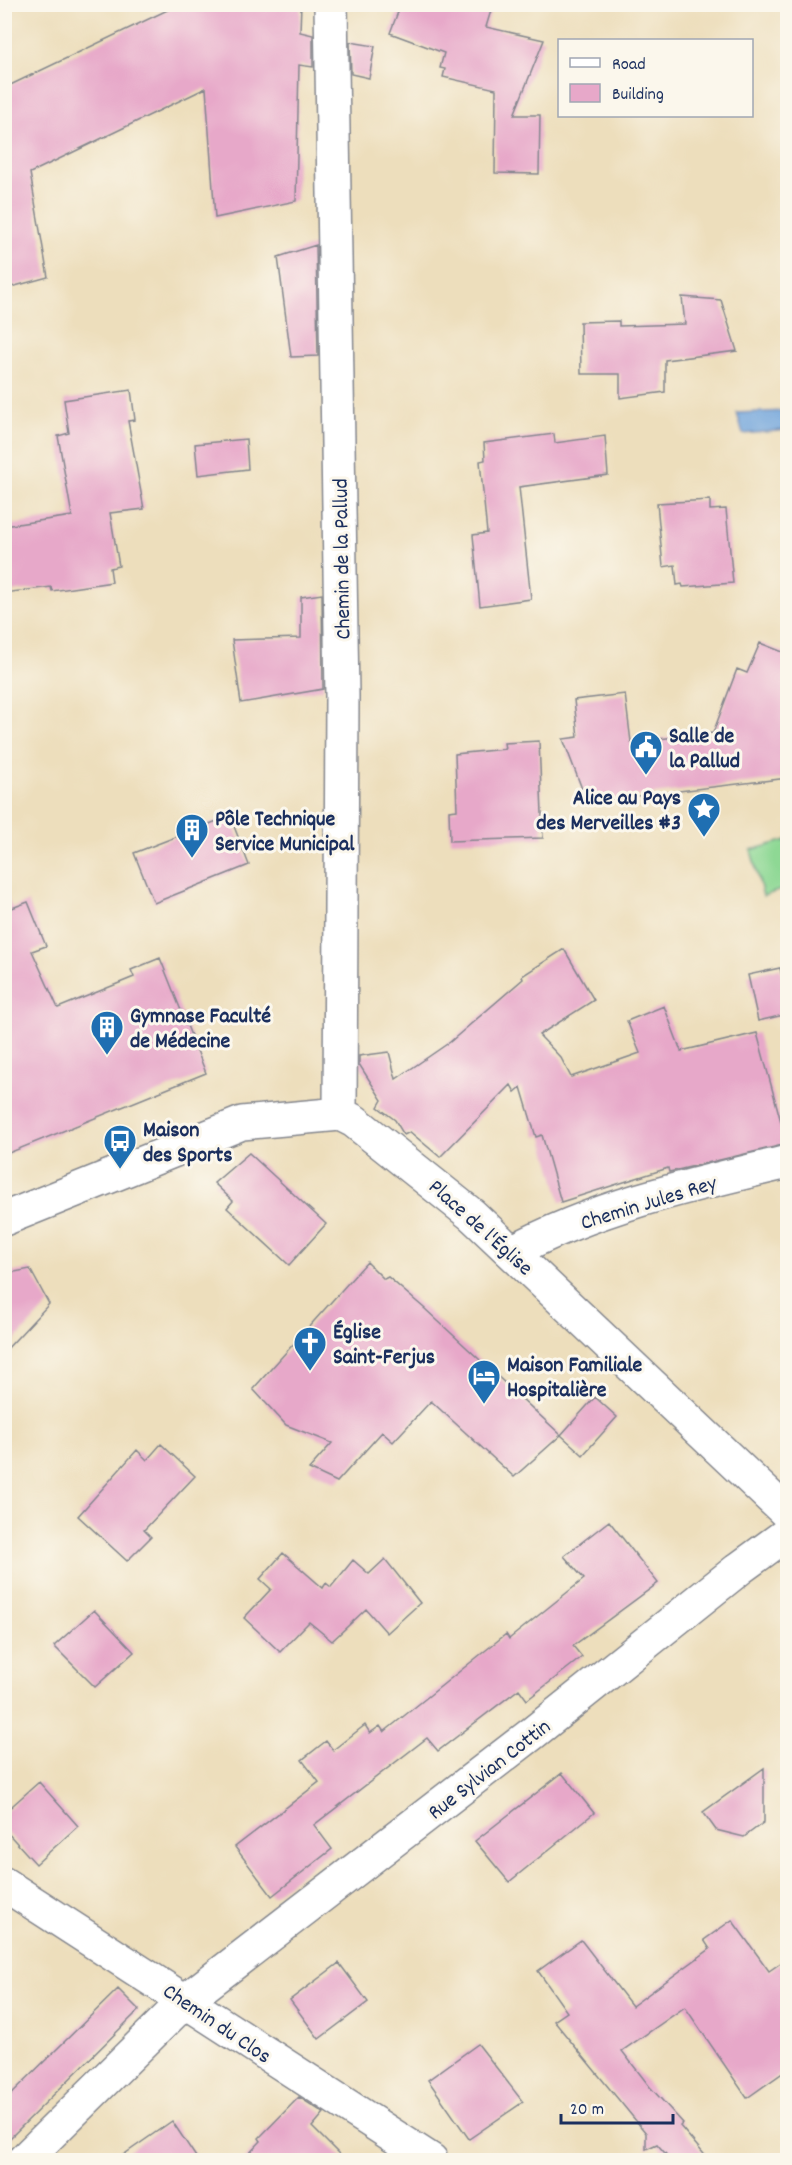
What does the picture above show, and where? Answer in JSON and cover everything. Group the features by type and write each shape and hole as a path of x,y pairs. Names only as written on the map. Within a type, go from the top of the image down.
{"street":[{"name":"Chemin de la Pallud","path":"331,4 342,696 340,1114"},
{"path":"4,1219 242,1123 340,1114"},
{"name":"Place de l'Église","path":"340,1114 354,1120 418,1170 512,1252 788,1514"},
{"name":"Chemin Jules Rey","path":"512,1252 550,1232 581,1221 665,1194 788,1162"},
{"name":"Rue Sylvian Cottin","path":"24,2160 186,2000 788,1533"},
{"name":"Chemin du Clos","path":"4,1884 186,2000 237,2037 432,2160"}],"green space":[{"path":"787,840 787,888 763,896 751,850"}],"water":[{"path":"787,411 787,430 743,434 737,413"}],"building":[{"path":"180,4 301,4 300,32 313,35 313,67 299,65 296,201 215,218 206,88 30,173 48,277 4,289 4,88"},
{"path":"401,4 493,4 486,27 544,40 514,115 540,115 539,174 495,173 496,89 443,77 445,69 440,68 444,53 390,33"},
{"path":"350,42 375,46 369,78 351,74"},
{"path":"316,245 318,356 291,357 278,257"},
{"path":"682,297 721,300 737,351 665,360 665,392 620,398 620,374 581,374 580,322 619,321 619,326 685,324"},
{"path":"131,390 135,420 128,421 144,509 110,513 119,566 110,568 112,582 52,591 51,587 4,593 4,526 72,516 58,436 69,433 64,400"},
{"path":"554,434 555,443 605,436 608,475 519,487 531,599 480,606 473,535 487,533 480,461 485,460 484,443"},
{"path":"246,439 248,469 198,475 195,444"},
{"path":"710,500 710,510 726,509 733,583 683,587 682,584 677,585 675,565 663,567 657,503"},
{"path":"322,594 323,689 241,703 232,640 301,638 301,597"},
{"path":"760,643 788,654 788,778 587,802 563,739 578,737 574,700 625,694 631,742 713,733 737,669 747,673"},
{"path":"539,741 543,838 450,841 449,811 457,810 455,754 505,749 504,743"},
{"name":"Pôle Technique Service Municipal","path":"230,816 249,865 154,903 134,853"},
{"name":"Gymnase Faculté de Médecine","path":"4,890 12,908 28,902 46,946 32,951 58,1008 134,977 131,970 160,958 206,1073 4,1155"},
{"path":"564,949 594,1000 539,1035 561,1058 571,1077 640,1053 627,1021 664,1006 681,1051 757,1033 787,1144 669,1172 668,1168 561,1202 542,1135 536,1137 521,1087 515,1092 511,1085 440,1157 410,1132 404,1135 395,1120 378,1107 382,1100 359,1064 359,1056 389,1052 396,1079 450,1042 523,979 522,976"},
{"path":"780,968 788,1000 788,1014 758,1021 748,975"},
{"path":"249,1153 326,1224 289,1265 227,1208 233,1201 214,1183"},
{"name":"Église Saint-Ferjus","path":"367,1262 384,1279 388,1277 424,1308 561,1435 514,1477 431,1401 393,1442 382,1432 337,1482 309,1469 332,1443 286,1425 253,1389"},
{"path":"30,1269 49,1304 4,1352 4,1274"},
{"path":"595,1397 617,1417 583,1455 561,1435"},
{"path":"161,1444 195,1476 144,1530 151,1537 127,1561 78,1516 137,1450 147,1460"},
{"path":"609,1521 658,1583 573,1646 582,1657 527,1700 519,1689 438,1751 427,1738 314,1825 332,1849 272,1896 235,1847 319,1782 302,1760 326,1741 333,1750 365,1725 370,1733 380,1726 384,1732 506,1634 509,1639 584,1579 564,1556"},
{"path":"283,1553 323,1588 326,1583 331,1587 353,1560 369,1574 385,1559 420,1603 387,1633 366,1609 332,1641 309,1622 280,1652 244,1618 271,1589 260,1579"},
{"path":"94,1610 134,1652 95,1687 54,1646"},
{"path":"764,1768 764,1822 744,1837 716,1830 703,1812"},
{"path":"562,1773 594,1813 509,1882 475,1841"},
{"path":"39,1782 78,1826 36,1864 4,1829 4,1813"},
{"path":"732,1920 769,1971 788,1958 788,2069 747,2098 685,2007 622,2051 650,2087 683,2123 680,2126 709,2160 671,2160 657,2144 646,2149 646,2133 554,2021 567,2012 538,1971 581,1940 632,2006 710,1949 704,1940"},
{"path":"339,1963 368,2002 319,2039 290,2000"},
{"path":"118,1989 139,2010 4,2144 4,2101"},
{"path":"478,2044 523,2102 469,2139 428,2080"},
{"path":"299,2097 324,2113 312,2127 345,2160 243,2160 261,2141 259,2138"},
{"path":"172,2121 198,2160 116,2160"}],"place":[{"name":"Salle de la Pallud","path":"646,776"},
{"name":"Alice au Pays des Merveilles #3","path":"704,838"},
{"name":"Pôle Technique Service Municipal","path":"192,859"},
{"name":"Gymnase Faculté de Médecine","path":"107,1056"},
{"name":"Maison des Sports","path":"120,1170"},
{"name":"Église Saint-Ferjus","path":"310,1372"},
{"name":"Maison Familiale Hospitalière","path":"484,1405"}]}
